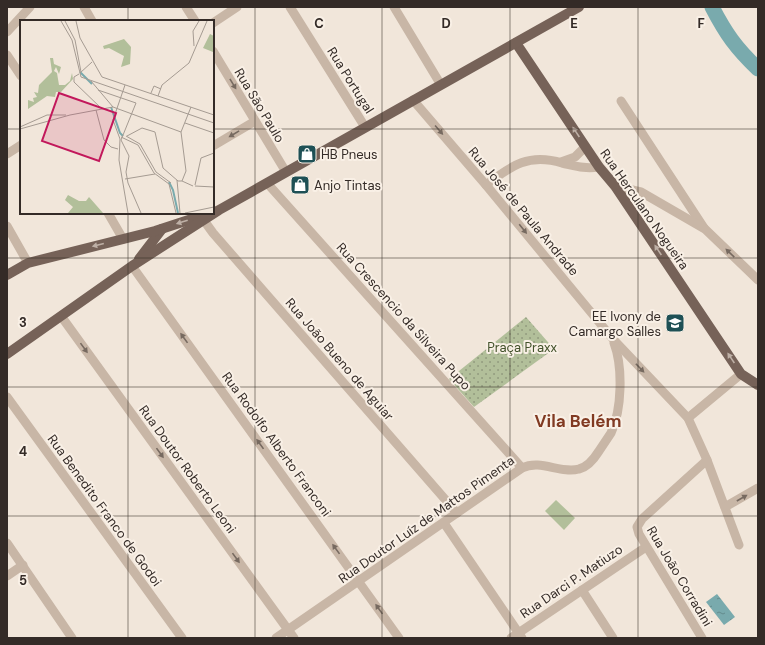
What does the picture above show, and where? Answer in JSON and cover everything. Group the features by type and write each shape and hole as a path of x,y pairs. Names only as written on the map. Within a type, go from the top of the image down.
{"main road":[{"path":"214,211 286,172 579,7"},
{"name":"Rua Herculano Nogueira","path":"516,43 598,167 615,186 741,374 758,385"},
{"path":"7,275 28,263 162,229 208,214"},
{"path":"7,354 208,214"},
{"path":"162,229 166,241 164,246"},
{"path":"133,265 162,229"}],"street":[{"path":"7,32 30,7"},
{"path":"84,7 91,20"},
{"path":"186,7 194,20"},
{"path":"214,22 237,7"},
{"name":"Rua Portugal","path":"290,7 365,127"},
{"path":"394,7 441,85"},
{"name":"Rua São Paulo","path":"214,53 286,172"},
{"path":"7,54 20,74"},
{"name":"Rua José de Paula Andrade","path":"414,100 613,339 688,418 707,460 739,545"},
{"path":"621,101 705,229 758,280"},
{"path":"214,145 255,121"},
{"path":"7,154 20,146"},
{"path":"561,162 575,157 585,147"},
{"path":"486,185 507,169 529,159 561,162 583,168 598,167"},
{"name":"Rua Crescencio da Silveira Pupo","path":"266,183 522,468"},
{"path":"615,186 641,192 705,229"},
{"path":"109,214 123,239"},
{"name":"Rua João Bueno de Aguiar","path":"208,214 457,513"},
{"path":"7,226 28,263"},
{"name":"Rua Rodolfo Alberto Franconi","path":"133,265 399,638"},
{"name":"Rua Doutor Roberto Leoni","path":"61,316 294,638"},
{"name":"Rua Doutor Luíz de Mattos Pimenta","path":"276,638 522,468 535,465 573,470 580,469 588,465 595,458 611,433 616,418 620,377 619,356 613,339"},
{"path":"688,418 741,374"},
{"name":"Rua Benedito Franco de Godoi","path":"7,397 182,638"},
{"name":"Rua João Corradini","path":"702,638 646,547 637,527 642,519 707,460"},
{"path":"725,507 758,488"},
{"path":"444,523 517,636"},
{"path":"7,543 72,638"},
{"name":"Rua Darci P. Matiuzo","path":"517,636 646,547"},
{"path":"7,576 23,565"},
{"path":"582,590 613,638"}],"green space":[{"name":"Praça Praxx","path":"526,317 554,349 474,407 449,379"},
{"path":"556,500 575,518 564,530 545,511"}],"water":[{"path":"717,594 735,617 724,625 706,602"}],"waterway":[{"path":"712,7 732,40 758,69"}],"place":[{"name":"HB Pneus","path":"307,154"},
{"name":"Anjo Tintas","path":"300,185"},
{"name":"EE Ivony de Camargo Salles","path":"675,323"}],"district":[{"name":"Vila Belém","path":"578,421"}]}
